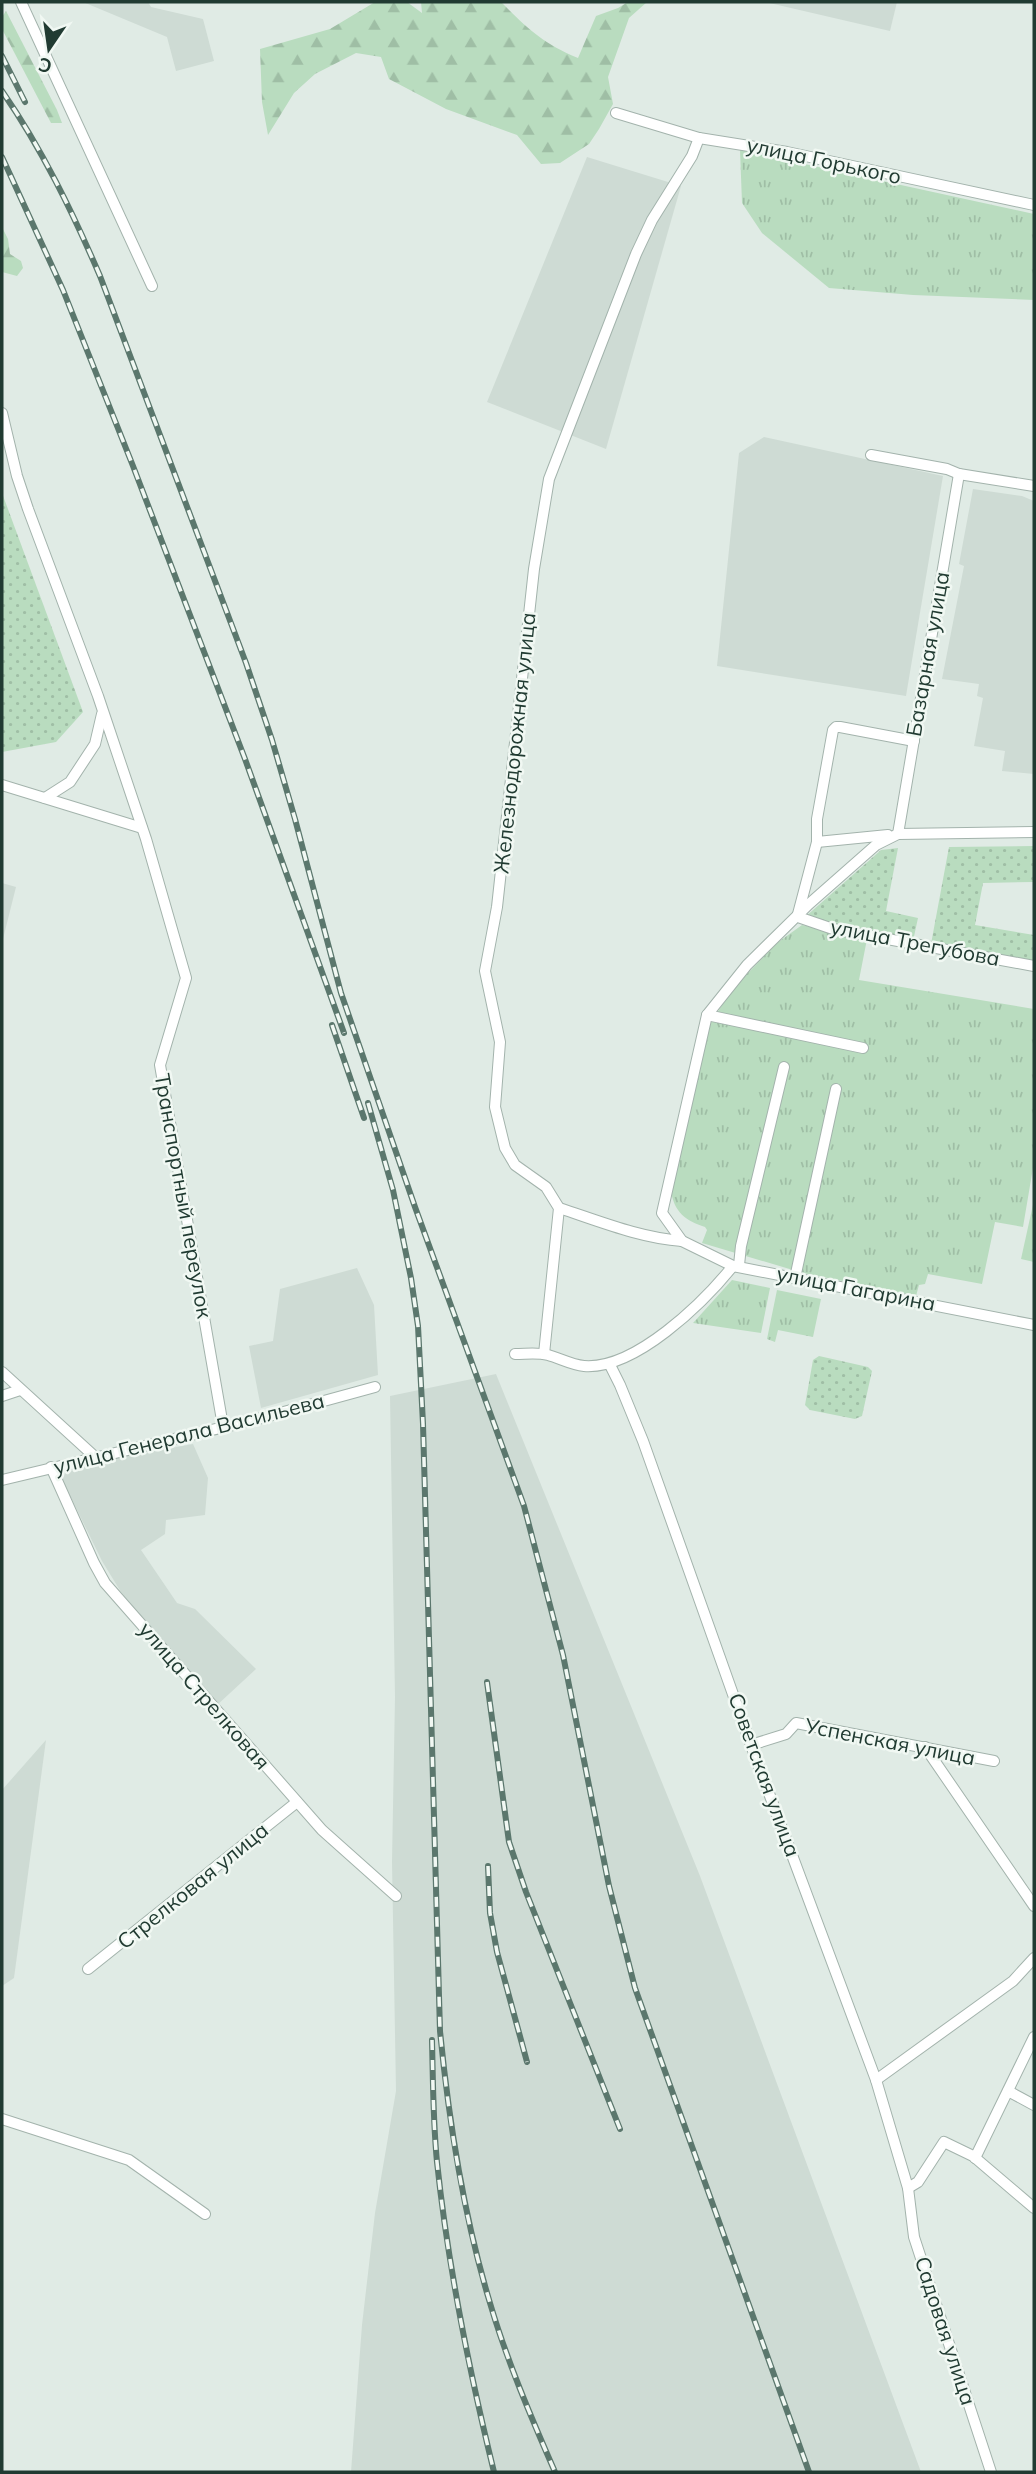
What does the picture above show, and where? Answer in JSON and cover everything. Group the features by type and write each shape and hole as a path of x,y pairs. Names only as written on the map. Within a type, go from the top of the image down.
{"street":[{"path":"21,2 152,286"},
{"name":"улица Горького","path":"616,113 699,138 787,152 1034,205"},
{"name":"Железнодорожная улица","path":"559,1208 546,1187 515,1165 505,1148 495,1107 500,1042 485,971 497,907 534,569 549,479 636,254 652,220 692,156 699,138"},
{"path":"2,414 28,509 102,707 142,828"},
{"path":"871,455 947,469 959,474 1034,486"},
{"name":"Базарная улица","path":"898,834 959,474"},
{"path":"45,798 70,782 95,744 101,724 102,707"},
{"path":"798,917 817,842 817,819 835,727 914,741"},
{"path":"2,785 142,828"},
{"name":"Транспортный переулок","path":"142,828 186,978 160,1065 223,1426"},
{"path":"817,842 898,834 1034,832"},
{"path":"682,1241 662,1213 706,1015 747,965 876,845 898,834"},
{"name":"улица Трегубова","path":"798,917 833,929 1034,966"},
{"path":"706,1015 863,1048"},
{"path":"515,1354 544,1354 582,1366 610,1365 676,1324 715,1288 736,1265 784,1067"},
{"path":"795,1278 836,1088"},
{"path":"544,1354 559,1208 653,1237 682,1241"},
{"name":"улица Гагарина","path":"682,1241 736,1265 1034,1325"},
{"name":"Советская улица","path":"610,1365 643,1441 751,1745 876,2080 908,2189"},
{"path":"2,1372 93,1456"},
{"name":"улица Генерала Васильева","path":"2,1480 375,1387"},
{"path":"2,1396 20,1390"},
{"name":"улица Стрелковая","path":"51,1467 94,1563 106,1583 322,1830 396,1896"},
{"name":"Успенская улица","path":"751,1745 786,1734 796,1723 994,1761"},
{"path":"925,1747 1034,1906"},
{"name":"Стрелковая улица","path":"88,1969 297,1802"},
{"path":"876,2080 1013,1981 1034,1958"},
{"path":"975,2158 1034,2037"},
{"path":"1008,2091 1034,2105"},
{"path":"2,2119 129,2160 205,2214"},
{"path":"908,2189 918,2182 944,2141 975,2158 1034,2208"},
{"name":"Садовая улица","path":"908,2189 914,2237 991,2472"}],"shaded area":[{"path":"83,2 148,2 151,7 203,19 214,61 176,71 167,37"},
{"path":"765,2 897,2 890,31"},
{"path":"587,157 681,186 606,449 487,402"},
{"path":"764,437 943,476 906,696 717,666 739,453"},
{"path":"973,489 1022,496 1034,501 1034,774 1002,771 1005,751 974,746 983,698 977,696 979,684 942,679 964,566 959,564"},
{"path":"2,883 16,887 2,943"},
{"path":"357,1268 374,1305 378,1375 261,1408 249,1346 273,1341 280,1289"},
{"path":"496,1374 700,1876 921,2472 351,2472 362,2325 375,2213 396,2091 392,1862 395,1697 390,1396"},
{"path":"193,1444 208,1478 205,1515 166,1520 165,1534 141,1550 177,1603 195,1609 256,1669 216,1706 121,1592 102,1561 57,1469 118,1454 144,1453"},
{"path":"46,1740 14,1978 2,1986 2,1790"}],"green space":[{"path":"375,2 407,2 422,13 421,2 501,2 536,34 554,47 578,58 596,16 628,2 647,2 629,18 608,77 613,104 589,144 560,163 541,164 517,135 446,109 389,79 381,57 356,53 315,74 294,93 268,135 262,102 260,49 330,29"},
{"path":"6,11 62,123 51,123 2,29 2,17"},
{"path":"740,150 1034,214 1034,300 829,288 762,233 742,203"},
{"path":"2,227 8,239 10,254 21,261 23,268 17,276 2,272"},
{"path":"2,493 83,712 56,742 2,752"},
{"path":"1034,846 1034,882 983,883 975,925 1034,935 1034,962 931,944 949,847"},
{"path":"898,848 886,911 918,918 913,941 804,918 881,850"},
{"path":"802,925 867,939 859,980 1034,1009 1034,1162 1023,1227 995,1222 982,1284 928,1274 925,1284 919,1285 916,1296 803,1273 702,1243 707,1230 705,1227 687,1219 675,1205 671,1191 710,1024 731,991 777,943"},
{"path":"1034,1200 1034,1262 1021,1259"},
{"path":"732,1280 770,1288 761,1333 693,1323"},
{"path":"777,1290 821,1299 813,1337 778,1330 775,1342 767,1339"},
{"path":"819,1356 868,1367 872,1371 862,1416 855,1419 810,1410 805,1405 813,1360"}],"railway":[{"path":"2,56 25,102"},
{"path":"2,91 56,181 100,276 246,663 295,819 341,993 415,1207 524,1506 563,1655 609,1886 635,1988 809,2472"},
{"path":"2,157 63,290 133,466 245,759 344,1033"},
{"path":"332,1025 364,1118"},
{"path":"368,1103 393,1190 418,1326 440,2031 448,2100 458,2168 480,2270 512,2367 555,2472"},
{"path":"487,1682 509,1842 526,1892 620,2129"},
{"path":"488,1866 490,1913 497,1952 527,2062"},
{"path":"432,2040 436,2147 447,2240 468,2357 494,2472"}]}
